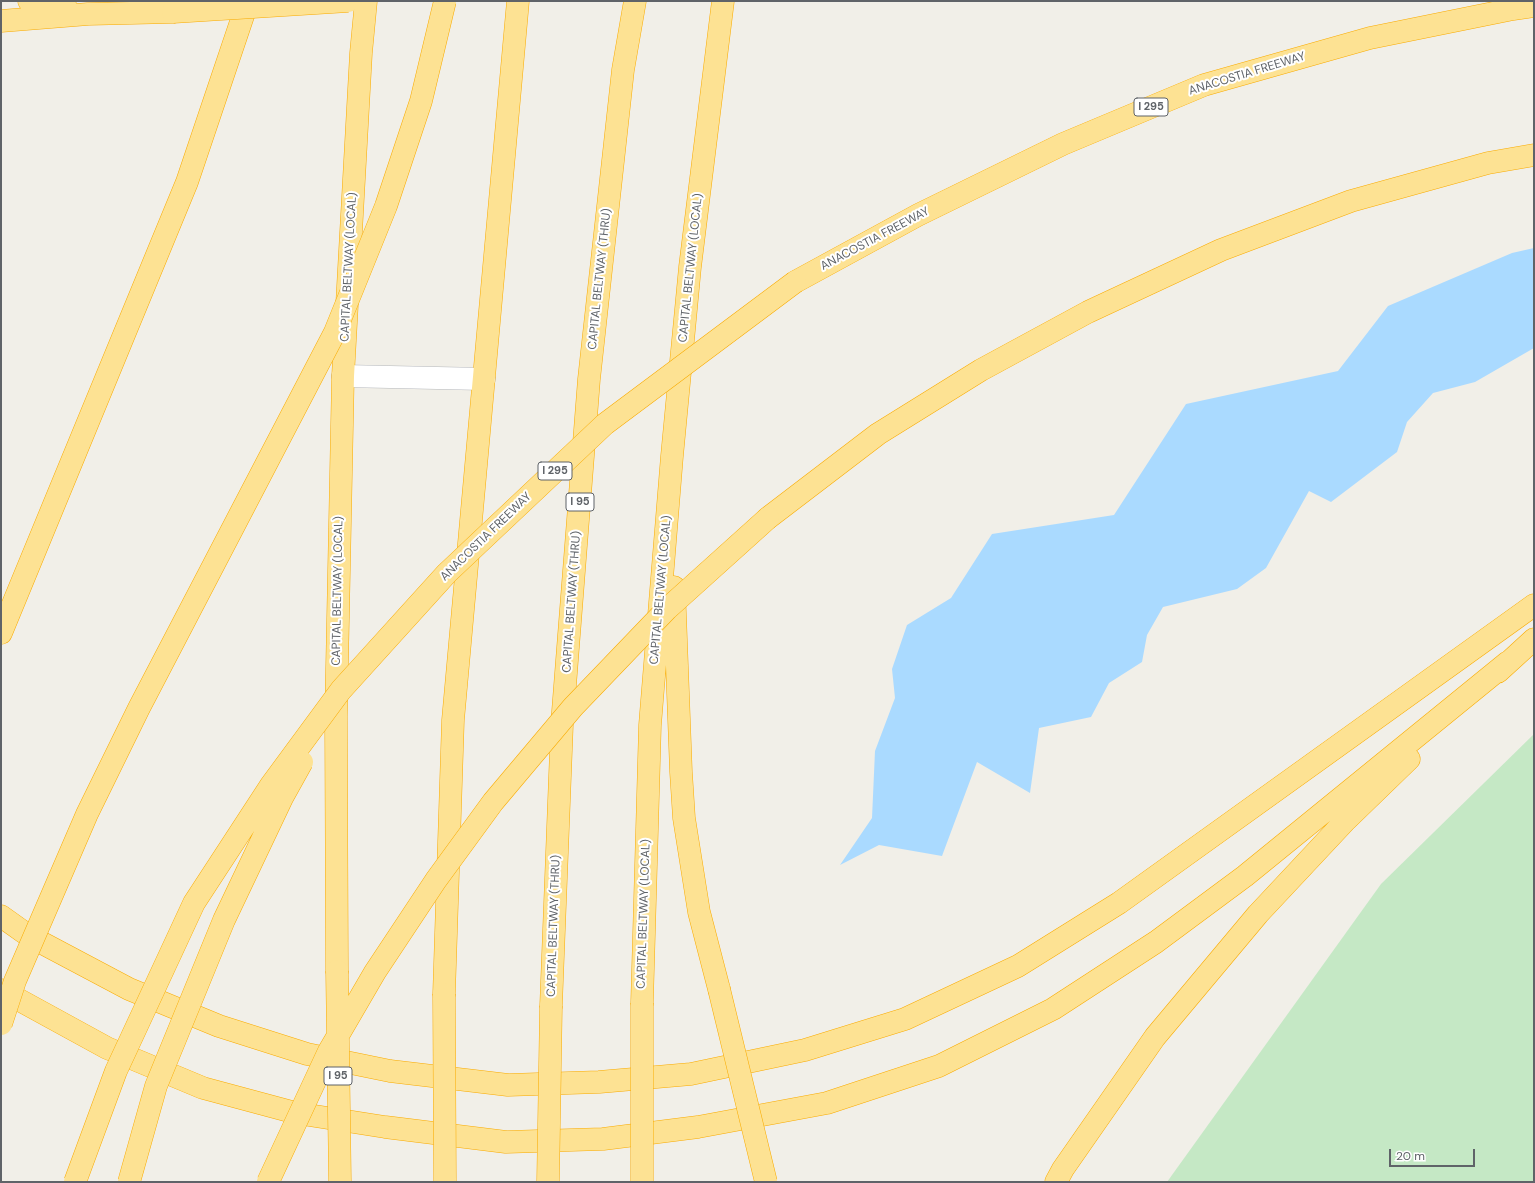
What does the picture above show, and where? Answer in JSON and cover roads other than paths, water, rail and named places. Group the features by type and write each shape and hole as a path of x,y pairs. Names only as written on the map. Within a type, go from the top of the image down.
{"highway":[{"path":"29,1 88,14"},
{"path":"1,633 186,182 248,1"},
{"path":"1,21 88,14 173,12 348,1"},
{"name":"CAPITAL BELTWAY (LOCAL)","path":"340,1182 336,716 343,376 361,53 366,1"},
{"path":"1,1024 15,981 87,814 139,708 335,332 388,198 421,101 445,1"},
{"path":"445,1182 444,994 453,720 518,1"},
{"name":"CAPITAL BELTWAY (THRU)","path":"548,1182 551,1006 562,724 589,380 623,70 635,1"},
{"name":"CAPITAL BELTWAY (LOCAL)","path":"642,1182 642,1003 650,725 672,456 690,267 723,1"},
{"name":"ANACOSTIA FREEWAY","path":"341,690 447,573 605,424 795,282 918,215 1056,148 1204,85 1370,38 1534,6"},
{"path":"268,1182 329,1051 375,972 436,880 493,802 573,707 667,609 768,518 878,434 981,370 1088,312 1221,250 1351,201 1488,163 1534,155"},
{"path":"672,456 674,615 680,772 691,867 700,912 766,1182"},
{"path":"1,916 29,936 129,989 219,1026 307,1054 390,1071 508,1085 599,1082 691,1074 722,1068 805,1050 905,1019 1018,966 1120,903 1534,605"},
{"path":"1,990 107,1048 203,1088 296,1113 385,1126 506,1142 603,1139 698,1126 827,1102 939,1066 1060,1005 1156,942 1245,876 1508,662 1534,639"},
{"path":"1056,1182 1155,1037 1258,914 1346,820 1508,662"},
{"path":"75,1182 116,1071 194,903 271,785 341,690"},
{"path":"129,1182 156,1086 224,920 282,798 341,690"}],"lane":[{"path":"68,1 88,14"},
{"path":"343,376 484,379"}],"water":[{"path":"1534,248 1534,348 1475,382 1433,393 1407,422 1397,452 1331,502 1309,491 1266,568 1237,589 1163,607 1147,635 1142,662 1109,683 1091,717 1039,728 1030,793 977,762 942,856 879,845 840,865 872,818 875,751 895,698 892,669 907,625 951,598 992,534 1114,515 1186,404 1338,371 1388,306 1512,253"}]}
